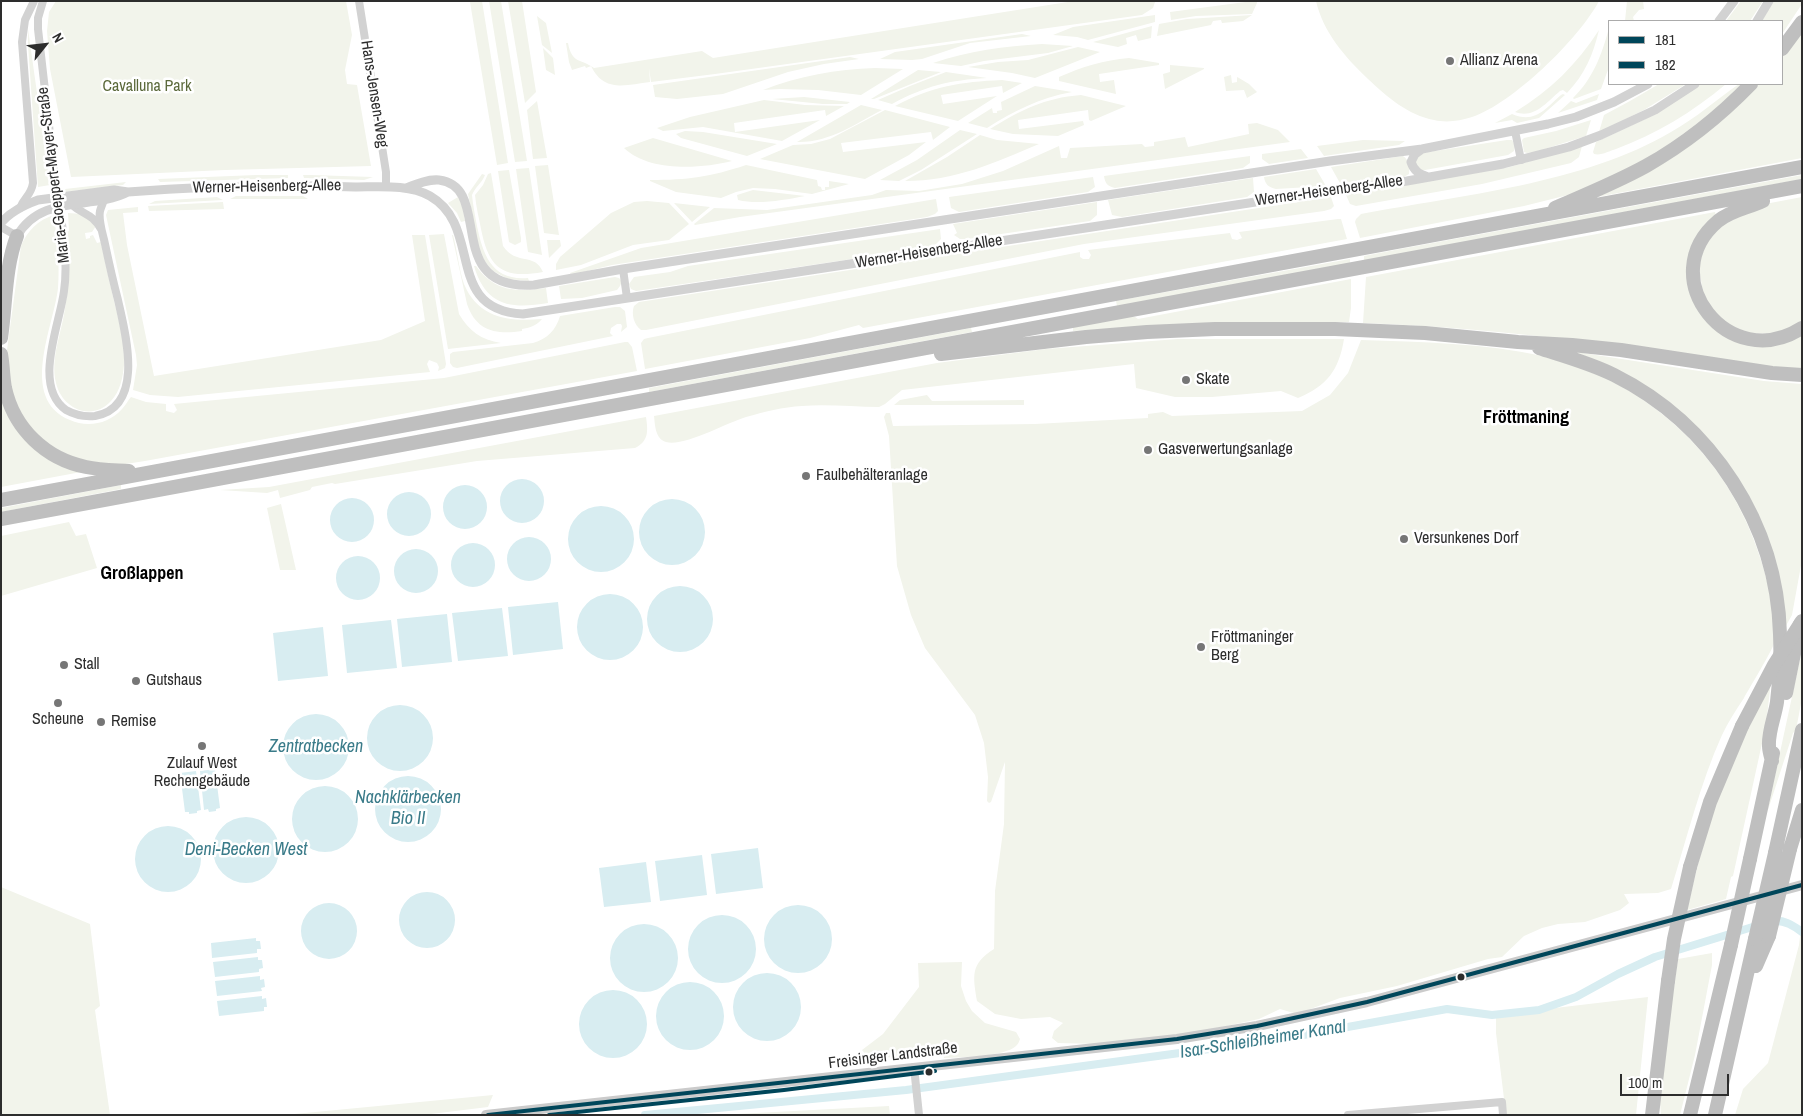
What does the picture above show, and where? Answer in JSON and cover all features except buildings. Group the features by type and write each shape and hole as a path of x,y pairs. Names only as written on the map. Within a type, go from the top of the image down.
{"highway":[{"path":"1783,48 1802,22"},
{"path":"1530,218 1605,186 1661,157 1691,138 1750,85"},
{"path":"1,500 1802,167"},
{"path":"1798,187 1735,211 1718,222 1704,237 1696,250 1694,281 1696,292 1710,317 1731,334 1754,341 1767,341 1786,337 1802,328"},
{"path":"1,519 1798,187"},
{"path":"1,338 13,246 17,236"},
{"path":"860,360 880,365 961,351 1086,337 1215,329 1344,329 1472,336 1518,342 1572,345 1620,350 1772,373 1802,375"},
{"path":"1518,342 1595,366 1648,395 1677,416 1708,447 1721,463 1741,495 1763,542 1773,577 1779,615 1781,668 1777,704 1768,746 1772,761"},
{"path":"1,354 5,389 9,402 21,426 38,445 58,458 86,467 149,472"},
{"path":"1690,1115 1731,946 1802,616"},
{"path":"1652,1115 1674,939 1690,867 1710,802 1742,726 1774,664 1802,621"},
{"path":"1762,937 1775,852 1802,730"},
{"path":"1715,1115 1743,996 1802,810"}],"main road":[{"name":"Freisinger Landstraße","path":"486,1115 774,1085 914,1067 1177,1040 1302,1017 1489,970 1802,885"}],"street":[{"name":"Maria-Goeppert-Mayer-Straße","path":"20,208 22,201 32,192 33,183 22,42 24,20 34,1"},
{"name":"Maria-Goeppert-Mayer-Straße","path":"43,1 39,13 38,29 66,263 64,290 51,355 49,377 54,395 63,407 76,414 90,416 104,413 114,406 124,391 128,372 126,338 102,230 100,210 104,200"},
{"name":"Hans-Jensen-Weg","path":"359,1 386,172 386,188"},
{"path":"1720,20 1734,1"},
{"path":"1758,20 1769,1"},
{"name":"Werner-Heisenberg-Allee","path":"406,188 423,182 439,180 456,188 465,200 477,255 489,273 507,284 516,286 534,285 623,269 1330,161 1422,149 1576,117 1614,102 1646,85"},
{"name":"Werner-Heisenberg-Allee","path":"1,223 29,203 49,198 114,190 128,192 262,185 406,188 429,195 443,205 450,213 457,226 473,285 486,301 494,307 510,313 538,312 1262,200 1428,177 1521,160 1569,147 1620,128 1656,110 1694,85"},
{"path":"1515,131 1521,160"},
{"path":"1422,149 1415,154 1411,162 1416,172 1428,177"},
{"name":"Werner-Heisenberg-Allee","path":"17,236 24,225 50,208 116,198 128,192"},
{"name":"Maria-Goeppert-Mayer-Straße","path":"71,204 78,210 90,215 102,230"},
{"path":"1,228 17,236"},
{"path":"623,269 627,298"},
{"path":"914,1067 919,1115"},
{"path":"1348,1115 1502,1102 1503,1115"}],"green space":[{"name":"Cavalluna Park","path":"56,1 346,1 352,35 345,70 347,84 357,85 371,166 71,177 50,69 47,31 49,12"},
{"path":"482,1 508,163 497,165 470,2"},
{"path":"489,1 501,1 527,161 515,162"},
{"path":"508,1 522,1 536,92 525,103"},
{"path":"1074,1 1155,2 1153,8 1142,15 715,74 651,82 649,68 650,82 632,85 609,84 596,75 591,66 594,68 702,51 713,58"},
{"path":"1257,1 1257,3 1252,14 1196,16 1171,20 1170,12"},
{"name":"Allianz Arena","path":"1316,1 1599,1 1561,51 1506,99 1472,117 1439,121 1424,118 1407,110 1375,86 1351,62 1329,34"},
{"path":"1627,1 1643,1 1644,9 1639,10 1633,17 1634,20 1625,20"},
{"path":"1741,1 1763,1 1751,20 1727,20"},
{"path":"1774,1 1802,1 1802,4 1783,32 1783,20 1762,20"},
{"path":"1155,15 1155,22 1088,40 1053,35 1073,27"},
{"path":"1252,15 1243,21 1222,23 1221,20 1213,21 1211,25 1157,36 1159,24 1187,19"},
{"path":"537,16 546,23 552,53 542,45"},
{"path":"1152,26 1151,38 1138,41 1136,35 1126,38 1127,44 1118,47 1093,42"},
{"path":"28,29 50,185 38,187 28,45"},
{"path":"1802,29 1802,158 1592,198 1756,85 1783,85 1783,55"},
{"path":"1599,30 1588,64 1579,79 1567,93 1563,90 1560,91 1534,112 1522,114 1515,112 1540,95 1562,76 1582,54"},
{"path":"1608,31 1608,70 1601,89 1574,99 1596,66"},
{"path":"1022,34 1031,36 970,43 922,59 880,59 895,52"},
{"path":"566,43 568,43 574,58 591,66 572,70"},
{"path":"1042,44 1073,46 1048,53 984,61 961,66 933,63 987,50"},
{"path":"1078,47 1100,52 1035,78 968,67 1028,60"},
{"path":"543,48 553,58 555,75 546,70"},
{"path":"850,57 859,59 788,72 723,94 677,99 655,97 653,85"},
{"path":"1129,58 1159,63 1159,65 1099,74 1100,82 1114,80 1116,94 1059,81 1059,77 1085,67 1111,60"},
{"path":"1170,65 1204,69 1165,89 1163,74 1170,72"},
{"path":"875,68 903,69 861,95 818,90 763,90 818,74"},
{"path":"918,70 941,72 871,99"},
{"path":"946,72 987,78 961,80 927,88 892,104 878,100 910,86"},
{"path":"1231,75 1232,83 1237,82 1237,77 1249,84 1257,92 1247,98 1244,90 1226,91 1224,77"},
{"path":"1002,80 1022,83 1003,93 1002,86 941,95 943,104 997,96 958,121 895,106 922,94 947,86"},
{"path":"1657,85 1684,85 1644,110 1599,132 1604,115"},
{"path":"1700,85 1725,85 1701,104 1660,129 1616,149 1602,154 1594,154 1596,142 1656,114"},
{"path":"1738,85 1745,85 1727,103 1647,161 1572,194 1524,206 1360,238 1355,222 1361,214 1480,193 1561,176 1637,150 1680,127"},
{"path":"1035,86 1072,92 1027,106 987,128 968,123 992,108 993,113 997,113 997,111 1002,110 1001,102"},
{"path":"1563,94 1565,95 1539,118 1517,123 1512,120 1495,123 1512,114 1527,117 1539,114"},
{"path":"1599,94 1597,100 1558,113 1571,101 1576,103"},
{"path":"1081,95 1126,106 1091,121 1089,120 1088,110 1018,120 1019,129 1083,121 1084,125 1058,136 1013,134 990,129 1033,106 1056,99"},
{"path":"804,97 850,102 847,104 823,104 772,99"},
{"path":"764,100 805,105 844,106 826,116 825,110 734,123 735,132 820,120 782,141 703,127 663,131 657,128 690,117"},
{"path":"537,101 547,158 533,159 527,110"},
{"path":"861,105 882,110 852,127 831,136 797,142"},
{"path":"885,110 950,127 933,140 931,132 841,143 843,152 926,142 909,155 865,179 760,159 793,145 811,144 830,139"},
{"path":"1591,120 1586,136 1535,152 1524,152 1522,140 1524,138 1556,131"},
{"path":"1257,123 1278,130 1290,142 694,224 714,208 767,210 872,195 886,190 919,191 962,184 1003,171 1059,146 1061,158 1067,158 1070,148 1142,144 1145,147 1154,146 1154,142 1185,137 1188,147 1249,134 1248,124"},
{"path":"960,130 977,134 921,170 899,181 880,180 917,160"},
{"path":"685,131 703,132 777,144 747,156 681,138 676,134"},
{"path":"980,135 997,140 1039,144 974,170 941,178 905,181 947,157"},
{"path":"653,138 732,161 690,167 661,165 635,156 624,148"},
{"path":"1363,140 1405,141 1399,145 1324,156 1317,146"},
{"path":"1512,140 1515,145 1514,151 1508,155 1425,170 1421,170 1416,165 1416,157 1422,153"},
{"path":"1582,146 1579,157 1571,163 1482,184 1356,206 1350,204 1346,195 1510,167"},
{"path":"1301,149 1308,158 1269,164 1262,159 1262,154"},
{"path":"1250,156 1250,163 1243,168 1115,188 1107,184 1104,176"},
{"path":"1403,156 1408,161 1409,168 1409,174 1404,177 1341,185 1331,167"},
{"path":"548,165 559,235 544,233 535,166"},
{"path":"746,165 817,180 818,186 822,190 825,190 825,187 829,187 829,181 849,184 812,194 753,188 721,198 676,192 650,181 699,177"},
{"path":"529,168 542,255 528,252 516,169"},
{"path":"1316,169 1326,186 1276,189 1265,182 1264,177"},
{"path":"509,170 521,238 521,242 515,245 509,242 498,171"},
{"path":"491,173 503,246 514,256 535,262 543,272 518,274 508,272 500,268 488,254 484,243 475,195 483,185 488,174"},
{"path":"482,174 485,175 484,178 472,195 482,247 491,264 498,271 516,278 528,278 529,281 508,279 493,271 485,262 478,246 468,194"},
{"path":"288,175 288,178 160,182 158,179"},
{"path":"303,175 373,177 364,180 304,178"},
{"path":"1802,175 1802,179 1364,261 1364,256"},
{"path":"1093,177 1095,187 1088,192 959,212 951,208 949,197"},
{"path":"1253,178 1254,192 1247,197 1122,217 1112,215 1108,200"},
{"path":"126,182 123,185 65,192 65,189"},
{"path":"753,190 805,196 762,202 738,200 737,195"},
{"path":"236,196 303,196 308,199 230,199"},
{"path":"217,197 223,200 149,204 155,201"},
{"path":"458,197 462,204 465,221 461,222 457,213 448,203"},
{"path":"1331,197 1334,206 1324,211 1084,244 646,330 639,328 633,316 634,306 639,302"},
{"path":"1802,197 1802,321 1793,328 1765,336 1735,330 1705,304 1698,263 1713,230 1765,204"},
{"path":"936,199 938,211 927,217 612,265 571,275 570,273 641,248"},
{"path":"223,202 224,209 149,211 148,206"},
{"path":"634,202 669,203 689,224 669,240 633,245 581,265 556,270 556,264 560,257 611,213"},
{"path":"1097,202 1097,215 1090,221 967,239 960,239 954,235 957,233 953,224"},
{"path":"674,203 710,207 692,222"},
{"path":"138,207 138,212 123,213 127,245 154,376 381,340 425,321 412,235 425,235 446,364 445,368 438,371 437,363 429,360 427,364 430,372 178,397 150,395 133,390 137,365 136,355 106,215 108,210"},
{"path":"1715,212 1716,215 1694,242 1689,267 1723,334 1802,333 1802,371 1528,335 1363,323 1366,277"},
{"path":"68,213 82,214 96,226 92,232 85,233 86,239 93,235 97,243 101,242 123,342 124,365 119,389 111,401 95,411 79,410 71,406 64,400 56,383 55,355 68,289"},
{"path":"54,215 59,279 46,341 42,379 46,396 54,410 70,420 83,424 98,423 111,418 122,409 131,397 146,402 166,404 166,411 174,413 177,410 174,404 444,378 625,342 628,342 632,347 637,371 145,461 119,465 70,459 35,437 13,402 7,361 21,246 26,236 34,227"},
{"path":"1341,219 1347,239 863,328 859,325 810,338 645,369 641,343 644,339 648,338 1080,252 1080,257 1089,259 1091,255 1088,250 1230,233 1232,239 1237,240 1242,238 1239,232"},
{"path":"940,229 941,239 933,247 636,291 631,289 629,284 634,277 670,272 688,266"},
{"path":"444,234 459,314 476,334 487,340 501,343 448,349 429,235"},
{"path":"452,235 464,284 477,304 486,311 507,318 518,320 542,319 532,326 522,329 522,331 513,332 488,329 476,320 467,304"},
{"path":"547,240 560,240 561,246 549,258"},
{"path":"1350,259 1350,263 1117,306 1116,301"},
{"path":"474,266 491,281 507,288 525,290 546,288 548,303 523,306 502,302 486,290 479,280"},
{"path":"615,277 622,281 617,290 582,298 561,299 559,286"},
{"path":"1351,279 1349,322 1238,322 1073,331 1073,327 1129,317 1138,319"},
{"path":"620,307 625,311 627,327 621,332 621,324 617,324 611,328 610,333 613,336 457,368 453,367 450,363 450,354 453,352 533,343 543,339 550,333 556,326 560,316"},
{"path":"971,328 972,332 649,392 649,388"},
{"path":"1178,339 1344,339 1339,360 1330,376 1317,388 1298,398 1281,391 1212,397 1175,397 1136,388 1134,364 902,390 879,407 812,405 781,409 746,417 694,438 674,443 662,440 655,427 654,416 937,363 1046,349"},
{"path":"1361,340 1498,348 1543,356 1575,365 1636,395 1663,415 1688,437 1710,462 1729,490 1745,519 1767,580 1773,612 1774,643 1770,653 1727,725 1714,754 1700,792 1671,889 1658,893 1624,894 1629,903 1620,910 1585,922 1558,924 1542,928 1524,936 1502,957 1488,959 1397,986 1340,998 1297,1014 1280,1009 1259,1019 1194,1033 1098,1044 1058,1043 1052,1038 1054,1031 1063,1023 1050,1017 1021,1019 995,1014 977,1001 974,978 977,965 994,949 995,891 1004,824 1005,762 989,803 987,801 988,777 984,743 975,715 925,648 911,615 897,566 889,436 884,417 886,413 890,413 893,426 1035,424 1148,418 1148,414 1163,412 1172,416 1302,411 1330,395 1348,373"},
{"path":"1570,351 1764,381 1802,384 1802,560 1792,615 1783,631 1776,578 1705,441"},
{"path":"1,391 7,408 81,472 1,487"},
{"path":"927,395 932,401 1024,400 1024,405 894,405 900,400"},
{"path":"646,417 645,439 635,448 477,461 332,483 312,487 310,490 280,498 278,490 267,493 220,490 269,487"},
{"path":"121,485 121,489 1,512 1,508"},
{"path":"281,504 296,570 280,570 267,508"},
{"path":"69,522 76,536 86,534 97,568 1,596 1,536"},
{"path":"1802,650 1802,698 1796,730 1793,733 1767,813"},
{"path":"1771,681 1766,725 1733,876 1731,877 1726,899 1687,910 1698,864 1721,786"},
{"path":"1,887 90,924 100,1006 95,1010 110,1115 1,1115"},
{"path":"1801,928 1802,1115 1735,1115 1743,1089 1768,1063 1799,945"},
{"path":"1712,953 1712,965 1695,1055 1680,1115 1661,1115 1659,1091 1678,959"},
{"path":"962,962 961,986 972,1011 985,1023 1016,1032 1020,1039 1016,1046 1010,1050 982,1056 944,1058 943,1053 869,1059 862,1050 883,1034 919,987 918,963"},
{"path":"1648,997 1636,1115 1506,1115 1496,1033 1496,1015"},
{"path":"493,1095 488,1107 423,1115 284,1115"},
{"path":"889,1106 890,1115 718,1115"}],"water":[{"path":"518,479 526,479 538,485 544,501 538,517 526,523 518,523 506,517 500,505 500,497 506,485"},
{"path":"461,485 469,485 481,491 487,507 481,523 469,529 461,529 449,523 443,511 443,503 449,491"},
{"path":"405,492 413,492 425,498 431,514 425,530 413,536 405,536 393,530 387,518 387,510 393,498"},
{"path":"348,498 356,498 368,504 374,520 368,536 356,542 348,542 336,536 330,524 330,516 336,504"},
{"path":"672,499 684,502 695,509 702,520 705,532 702,544 695,555 684,562 672,565 660,562 649,555 642,544 639,532 642,520 649,509 660,502"},
{"path":"601,506 613,509 624,516 631,527 634,539 631,551 624,562 613,569 601,572 589,569 578,562 571,551 568,539 571,527 578,516 589,509"},
{"path":"525,537 533,537 545,543 551,559 545,575 533,581 525,581 513,575 507,563 507,555 513,543"},
{"path":"469,543 477,543 489,549 495,565 489,581 477,587 469,587 457,581 451,569 451,561 457,549"},
{"path":"412,549 420,549 432,555 438,571 432,587 420,593 412,593 400,587 394,575 394,567 400,555"},
{"path":"354,556 362,556 374,562 380,578 374,594 362,600 354,600 342,594 336,582 336,574 342,562"},
{"path":"680,586 692,589 703,596 710,607 713,619 710,631 703,642 692,649 680,652 668,649 657,642 650,631 647,619 650,607 657,596 668,589"},
{"path":"610,594 622,597 633,604 640,615 643,627 640,639 633,650 622,657 610,660 598,657 587,650 580,639 577,627 580,615 587,604 598,597"},
{"path":"558,602 563,649 513,655 508,607"},
{"path":"502,608 508,656 458,661 452,613"},
{"path":"447,614 452,662 402,667 397,619"},
{"path":"391,620 397,668 347,673 342,625"},
{"path":"323,627 328,676 278,681 273,633"},
{"name":"Nachklärbecken Bio II","path":"400,705 412,708 423,715 430,726 433,738 430,750 423,761 412,768 400,771 388,768 377,761 370,750 367,738 370,726 377,715 388,708"},
{"name":"Zentratbecken","path":"316,714 328,717 339,724 346,735 349,747 346,759 339,770 328,777 316,780 304,777 293,770 286,759 283,747 286,735 293,724 304,717"},
{"path":"215,769 220,808 209,812 208,809 204,810 200,771"},
{"path":"196,771 201,810 197,811 197,813 189,814 189,812 185,812 180,773"},
{"name":"Nachklärbecken Bio II","path":"408,776 420,779 431,786 438,797 441,809 438,821 431,832 420,839 408,842 396,839 385,832 378,821 375,809 378,797 385,786 396,779"},
{"name":"Nachklärbecken Bio II","path":"325,786 337,789 348,796 355,807 358,819 355,831 348,842 337,849 325,852 313,849 302,842 295,831 292,819 295,807 302,796 313,789"},
{"name":"Deni-Becken West","path":"246,817 258,820 269,827 276,838 279,850 276,862 269,873 258,880 246,883 234,880 223,873 216,862 213,850 216,838 223,827 234,820"},
{"path":"168,826 180,829 191,836 198,847 201,859 198,871 191,882 180,889 168,892 156,889 145,882 138,871 135,859 138,847 145,836 156,829"},
{"path":"758,848 763,888 716,894 711,854"},
{"path":"702,855 707,895 660,901 655,861"},
{"path":"646,862 651,902 604,907 599,868"},
{"path":"422,892 432,892 447,900 453,909 455,920 453,931 447,940 432,948 422,948 411,943 404,936 399,925 399,915 404,904 411,897"},
{"path":"324,903 334,903 349,911 355,920 357,931 355,942 349,951 334,959 324,959 313,954 306,947 301,936 301,926 306,915 313,908"},
{"path":"798,905 811,908 822,915 829,926 832,939 829,952 822,963 811,970 798,973 785,970 774,963 767,952 764,939 767,926 774,915 785,908"},
{"path":"722,915 735,918 746,925 753,936 756,949 753,962 746,973 735,980 722,983 709,980 698,973 691,962 688,949 691,936 698,925 709,918"},
{"path":"644,924 657,927 668,934 675,945 678,958 675,971 668,982 657,989 644,992 631,989 620,982 613,971 610,958 613,945 620,934 631,927"},
{"path":"256,938 256,941 260,941 261,949 257,949 257,953 212,958 211,943"},
{"path":"258,957 258,960 262,960 263,968 259,969 259,972 215,977 213,962"},
{"path":"767,973 780,976 791,983 798,994 801,1007 798,1020 791,1031 780,1038 767,1041 754,1038 743,1031 736,1020 733,1007 736,994 743,983 754,976"},
{"path":"260,976 260,980 264,979 265,987 261,988 262,991 217,996 215,981"},
{"path":"690,982 703,985 714,992 721,1003 724,1016 721,1029 714,1040 703,1047 690,1050 677,1047 666,1040 659,1029 656,1016 659,1003 666,992 677,985"},
{"path":"613,990 626,993 637,1000 644,1011 647,1024 644,1037 637,1048 626,1055 613,1058 600,1055 589,1048 582,1037 579,1024 582,1011 589,1000 600,993"},
{"path":"262,996 262,999 266,998 267,1007 264,1007 264,1011 219,1016 217,1001"}],"waterway":[{"name":"Isar-Schleißheimer Kanal","path":"1770,922 1783,922 1802,932"},
{"name":"Isar-Schleißheimer Kanal","path":"645,1115 906,1090 1276,1040 1447,1009 1492,1015 1539,1010 1576,997 1618,974 1655,957 1759,925"}],"transit line":[{"name":"181","path":"488,1115 1177,1039 1257,1026 1367,1002 1802,885"},
{"name":"182","path":"549,1115 784,1090 935,1071"}],"place":[{"name":"Allianz Arena","path":"1450,61"},
{"name":"Skate","path":"1186,380"},
{"name":"Gasverwertungsanlage","path":"1148,450"},
{"name":"Faulbehälteranlage","path":"806,476"},
{"name":"Versunkenes Dorf","path":"1404,539"},
{"name":"Fröttmaninger Berg","path":"1201,647"},
{"name":"Stall","path":"64,665"},
{"name":"Gutshaus","path":"136,681"},
{"name":"Scheune","path":"58,703"},
{"name":"Remise","path":"101,722"},
{"name":"Zulauf West Rechengebäude","path":"202,746"}],"district":[{"name":"Fröttmaning","path":"1526,418"},
{"name":"Großlappen","path":"142,574"}]}
